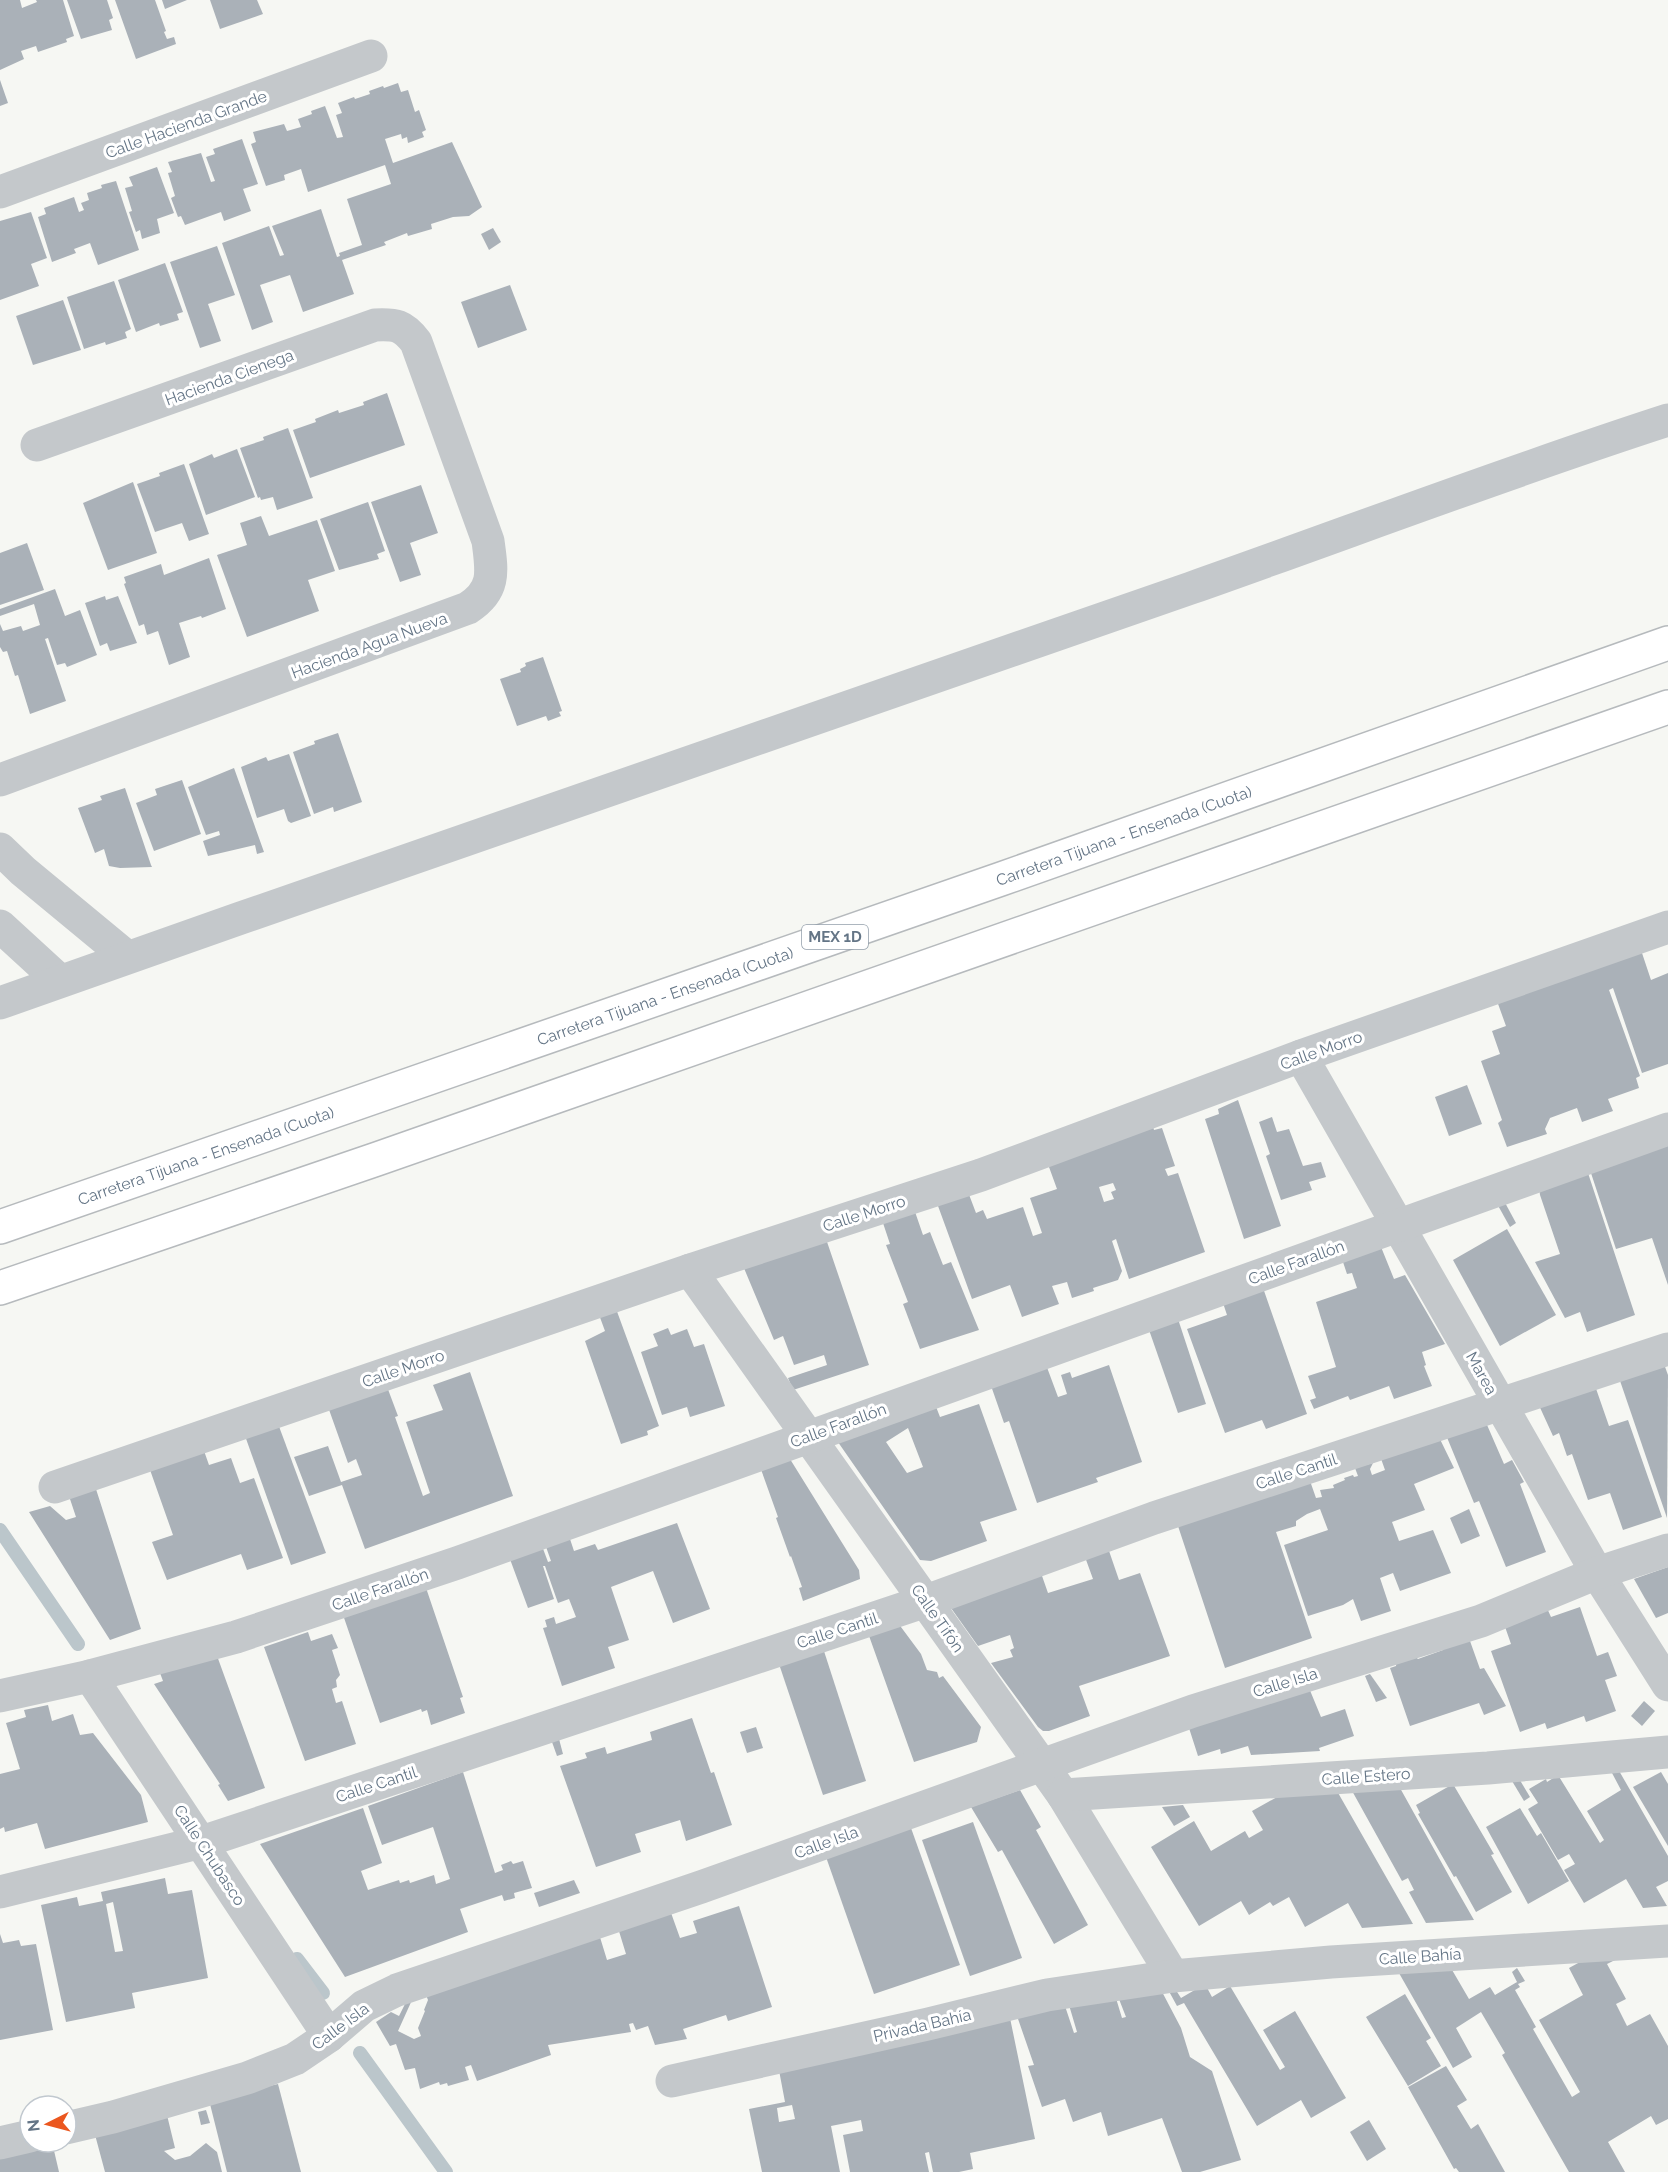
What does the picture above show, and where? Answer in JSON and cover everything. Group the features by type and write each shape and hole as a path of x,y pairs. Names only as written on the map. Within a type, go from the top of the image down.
{"highway":[{"name":"Carretera Tijuana - Ensenada (Cuota)","path":"0,1227 1668,643"},
{"path":"0,1288 377,1159 1668,707"}],"street":[{"name":"Calle Hacienda Grande","path":"0,192 372,56"},
{"name":"Hacienda Cienega","path":"37,445 375,325 401,326 416,342"},
{"name":"Hacienda Agua Nueva","path":"0,780 457,613 482,599 488,587 491,567 488,541 416,342"},
{"path":"0,1003 1192,588 1551,458 1668,420"},
{"path":"0,849 23,871 127,957"},
{"path":"0,926 60,981"},
{"name":"Calle Morro","path":"55,1487 690,1270 981,1175 1301,1056 1668,927"},
{"name":"Marea","path":"1301,1056 1597,1573 1668,1685"},
{"name":"Calle Farallón","path":"0,1696 90,1676 237,1637 457,1563 1668,1129"},
{"name":"Calle Tifón","path":"690,1270 1063,1795 1173,1976"},
{"name":"Calle Cantil","path":"0,1892 202,1842 926,1601 1154,1518 1668,1348"},
{"name":"Calle Isla","path":"78,2125 247,2078 295,2059 329,2036 364,2006 397,1990 701,1887 1193,1711 1481,1621 1597,1573 1668,1550"},
{"name":"Calle Chubasco","path":"90,1676 329,2036"},
{"name":"Calle Estero","path":"1063,1795 1488,1768 1668,1752"},
{"name":"Calle Bahía","path":"1173,1976 1331,1962 1668,1941"},
{"name":"Privada Bahía","path":"672,2081 916,2027 1047,1995 1173,1976"},
{"path":"0,2143 18,2139"}],"building":[{"path":"0,0 20,0 22,8 37,2 36,0 63,0 74,36 66,39 67,42 38,52 36,46 21,51 24,59 0,70"},
{"path":"67,0 107,0 113,18 109,20 112,30 81,39"},
{"path":"115,0 155,0 167,39 174,37 176,44 136,59"},
{"path":"162,0 187,0 165,9"},
{"path":"210,0 257,0 263,14 220,29"},
{"path":"0,80 8,103 0,106"},
{"path":"398,83 401,92 408,90 415,112 419,110 426,130 422,132 424,137 408,143 407,137 402,139 401,134 385,139 393,163 452,142 482,207 469,216 453,217 431,224 432,229 408,236 407,233 384,242 386,245 342,260 354,294 303,312 290,275 260,285 273,322 252,330 222,243 269,226 280,256 284,255 272,226 321,209 337,257 340,256 339,253 362,245 347,199 391,184 385,165 308,192 301,169 284,175 285,180 266,186 251,144 256,142 253,132 284,124 287,131 301,127 298,119 325,106 337,138 343,137 336,115 342,113 338,103 370,94 369,91 383,86 384,88"},
{"path":"242,139 258,184 243,189 251,211 224,221 221,212 185,225 181,216 178,217 171,198 175,196 168,173 172,172 168,162 201,153 211,182 215,181 206,157 215,154 213,149"},
{"path":"157,167 174,213 157,219 160,233 142,239 140,230 136,232 129,212 132,211 125,188 133,186 129,177"},
{"path":"116,181 139,250 98,265 90,243 74,249 76,253 52,262 38,217 46,214 44,208 74,197 79,212 84,210 81,203 89,200 87,193 102,188 101,185"},
{"path":"31,212 47,258 31,264 39,286 0,300 0,221"},
{"path":"493,228 501,242 489,250 481,234"},
{"path":"217,246 235,295 208,304 221,341 200,348 170,262"},
{"path":"165,263 183,312 177,314 179,320 160,326 159,323 136,332 118,280"},
{"path":"114,281 131,329 125,332 127,338 84,349 67,297"},
{"path":"510,285 527,330 478,348 461,302"},
{"path":"63,300 81,350 33,365 16,316"},
{"path":"387,393 405,445 310,478 293,430 316,422 315,419 338,410 339,413 364,405 363,402"},
{"path":"288,428 313,498 277,510 273,497 261,500 260,497 258,498 240,448 264,440 263,437"},
{"path":"237,449 255,497 206,515 189,464 212,454 214,458"},
{"path":"184,464 209,534 189,541 182,523 155,532 137,484"},
{"path":"133,482 157,553 108,570 83,503"},
{"path":"421,485 438,533 410,543 421,575 400,582 371,502"},
{"path":"368,502 385,551 377,554 379,559 339,570 320,519"},
{"path":"261,516 269,536 317,520 335,571 308,580 319,611 247,637 217,555 247,545 240,523"},
{"path":"27,543 44,590 0,605 0,553"},
{"path":"209,558 226,609 179,623 190,657 169,665 158,631 147,635 144,624 139,626 124,584 126,583 124,577 161,564 164,575"},
{"path":"55,589 65,616 80,610 97,655 67,667 65,663 57,665 48,638 45,639 66,701 30,714 18,675 15,676 7,651 3,652 0,647 0,624 3,631 21,626 23,631 40,625 34,604 0,616 0,609"},
{"path":"105,596 106,600 118,596 137,643 110,651 107,643 100,646 85,603"},
{"path":"543,657 562,711 559,712 561,716 548,721 546,716 517,726 500,679 521,672 520,669 526,666 525,663"},
{"path":"338,733 362,802 334,812 333,807 314,814 293,752 315,744 314,741"},
{"path":"289,754 311,816 291,823 284,809 257,818 241,767 266,757 268,761"},
{"path":"234,768 264,852 257,854 255,845 208,856 203,841 220,835 219,831 206,835 188,787"},
{"path":"182,780 201,834 154,851 136,803 157,795 155,789"},
{"path":"125,788 152,867 109,866 104,849 95,853 78,808 102,800 100,796"},
{"path":"1641,950 1651,980 1668,973 1668,1064 1642,1073 1613,988 1609,990 1640,1076 1636,1078 1639,1088 1608,1099 1613,1111 1582,1122 1577,1108 1550,1118 1545,1129 1547,1134 1507,1147 1498,1123 1502,1120 1481,1061 1500,1054 1492,1031 1506,1026 1497,1001"},
{"path":"1467,1085 1482,1124 1449,1136 1435,1097"},
{"path":"1238,1100 1281,1226 1244,1239 1205,1119 1219,1114 1218,1109"},
{"path":"1272,1117 1277,1132 1289,1129 1303,1166 1321,1162 1326,1177 1309,1182 1312,1190 1281,1200 1266,1156 1270,1154 1259,1122"},
{"path":"1151,1120 1154,1130 1162,1128 1175,1166 1165,1169 1168,1176 1178,1173 1205,1252 1129,1279 1116,1239 1112,1241 1122,1271 1118,1280 1093,1288 1094,1291 1072,1298 1067,1282 1052,1286 1059,1304 1022,1317 1010,1285 972,1299 934,1195 965,1184 976,1213 983,1210 987,1219 1023,1207 1033,1236 1042,1233 1030,1198 1057,1189 1045,1156","holes":["1113,1183 1116,1190 1111,1192 1114,1199 1104,1202 1099,1187"]},
{"path":"1668,1143 1668,1285 1652,1238 1616,1249 1590,1170"},
{"path":"1587,1170 1635,1315 1587,1332 1580,1312 1565,1318 1535,1262 1560,1254 1539,1187"},
{"path":"1503,1199 1516,1223 1510,1227 1496,1202"},
{"path":"913,1206 923,1235 930,1232 943,1265 951,1262 979,1330 920,1349 903,1304 908,1302 886,1245 890,1244 881,1217"},
{"path":"1507,1229 1556,1315 1500,1346 1453,1260"},
{"path":"824,1233 869,1365 793,1390 788,1378 827,1365 824,1355 794,1365 783,1336 774,1340 741,1261"},
{"path":"1379,1242 1394,1279 1405,1275 1445,1344 1422,1352 1426,1365 1424,1366 1432,1386 1394,1399 1389,1386 1350,1400 1348,1396 1314,1409 1310,1400 1316,1398 1308,1376 1336,1367 1316,1302 1357,1288 1352,1273 1347,1274 1341,1256"},
{"path":"1262,1285 1307,1414 1266,1429 1262,1420 1225,1433 1187,1329 1227,1315 1222,1300"},
{"path":"615,1306 659,1426 647,1431 648,1435 621,1444 585,1341 605,1331 598,1312"},
{"path":"1177,1316 1206,1404 1178,1413 1148,1327"},
{"path":"668,1328 671,1335 687,1329 694,1347 704,1344 725,1406 690,1417 687,1407 662,1415 641,1352 658,1346 653,1334"},
{"path":"1661,1356 1668,1375 1667,1518 1617,1372"},
{"path":"1045,1362 1058,1397 1067,1394 1061,1375 1070,1372 1072,1378 1109,1365 1142,1462 1096,1478 1098,1482 1037,1503 1009,1421 1004,1423 989,1380"},
{"path":"470,1372 513,1496 365,1549 342,1485 309,1496 294,1457 328,1446 341,1482 362,1475 356,1459 348,1463 327,1404 386,1384 398,1416 395,1417 423,1496 430,1493 406,1422 443,1410 433,1385"},
{"path":"1593,1380 1609,1426 1628,1420 1662,1517 1623,1530 1610,1493 1588,1500 1572,1454 1567,1456 1559,1433 1553,1436 1537,1401"},
{"path":"933,1399 940,1417 979,1404 1017,1510 980,1522 987,1541 931,1561 920,1560 831,1432","holes":["908,1428 923,1467 907,1473 886,1442"]},
{"path":"1484,1418 1504,1464 1512,1460 1524,1482 1520,1484 1546,1552 1506,1567 1479,1501 1474,1503 1446,1435"},
{"path":"277,1421 326,1553 291,1565 244,1433"},
{"path":"1437,1433 1454,1468 1414,1484 1425,1510 1392,1522 1399,1541 1433,1530 1451,1573 1400,1591 1393,1573 1380,1578 1391,1611 1361,1621 1353,1599 1343,1605 1308,1616 1284,1545 1328,1530 1320,1509 1307,1514 1296,1521 1296,1526 1276,1532 1312,1638 1225,1668 1177,1523 1309,1478 1316,1498 1322,1497 1320,1490 1334,1488 1333,1485 1345,1480 1344,1478 1358,1476 1355,1468 1373,1463 1370,1469 1372,1475 1385,1470 1379,1453"},
{"path":"203,1448 209,1465 231,1458 240,1483 254,1478 283,1558 247,1570 241,1554 167,1580 152,1542 173,1535 149,1467"},
{"path":"785,1451 859,1570 860,1579 803,1601 799,1588 802,1587 758,1461"},
{"path":"95,1486 141,1629 110,1640 29,1512 50,1506 66,1520 76,1517 69,1496"},
{"path":"1469,1509 1480,1536 1461,1544 1450,1518"},
{"path":"677,1523 710,1609 673,1623 653,1571 611,1587 629,1640 608,1647 615,1668 562,1686 543,1628 547,1627 545,1620 554,1617 556,1624 576,1617 569,1599 558,1603 545,1566 543,1566 554,1599 528,1608 507,1551 542,1546 548,1562 551,1561 545,1544 569,1536 574,1551 595,1544 598,1550"},
{"path":"1108,1548 1119,1580 1140,1573 1170,1656 1079,1686 1090,1716 1049,1731 1043,1731 991,1663 1013,1657 1010,1650 1014,1648 1010,1635 978,1646 951,1608 1041,1573 1048,1593 1093,1579 1085,1557"},
{"path":"1668,1567 1668,1613 1656,1618 1634,1579"},
{"path":"423,1579 463,1697 460,1698 465,1713 431,1725 427,1710 422,1712 421,1709 380,1723 341,1609"},
{"path":"1546,1606 1551,1617 1580,1607 1597,1656 1608,1652 1617,1676 1605,1680 1616,1711 1586,1722 1584,1716 1547,1729 1545,1723 1520,1732 1491,1651 1511,1644 1503,1621"},
{"path":"898,1623 921,1654 927,1670 937,1672 939,1678 943,1676 981,1727 977,1742 914,1762 868,1633"},
{"path":"308,1632 311,1641 332,1634 338,1648 332,1650 340,1675 336,1680 337,1687 332,1689 336,1703 342,1701 356,1744 305,1761 264,1647"},
{"path":"1444,1641 1470,1641 1480,1669 1484,1668 1506,1706 1484,1715 1479,1703 1410,1726 1390,1668 1396,1666 1397,1658 1411,1653 1418,1659 1443,1650"},
{"path":"823,1648 866,1781 823,1795 779,1664"},
{"path":"216,1653 265,1788 228,1801 218,1785 220,1784 154,1684 163,1681 160,1673"},
{"path":"1370,1674 1387,1698 1376,1702 1365,1676"},
{"path":"1309,1688 1321,1717 1345,1709 1354,1736 1319,1748 1320,1751 1251,1755 1248,1746 1221,1754 1220,1749 1198,1756 1189,1728"},
{"path":"1644,1701 1655,1711 1642,1726 1631,1716"},
{"path":"48,1705 52,1721 73,1714 80,1735 93,1733 141,1795 148,1822 45,1849 37,1823 5,1832 4,1827 0,1829 0,1774 20,1769 6,1723 26,1717 24,1710"},
{"path":"692,1718 732,1825 686,1841 680,1820 635,1834 641,1852 596,1867 560,1766 587,1758 585,1753 605,1747 607,1754 652,1740 650,1732"},
{"path":"756,1727 763,1748 747,1753 740,1732"},
{"path":"559,1739 563,1754 557,1756 552,1742"},
{"path":"1618,1769 1668,1856 1668,1881 1656,1887 1667,1906 1643,1908 1626,1879 1584,1903 1564,1870 1575,1864 1569,1854 1558,1860 1528,1809 1538,1803 1529,1789 1558,1775 1600,1843 1604,1840 1587,1811 1621,1790 1612,1773"},
{"path":"463,1772 495,1873 503,1870 501,1865 511,1861 513,1864 523,1861 532,1888 514,1893 515,1898 504,1901 502,1895 460,1909 468,1932 345,1977 260,1844 363,1808 382,1863 361,1871 368,1890 399,1880 400,1883 409,1880 410,1883 434,1875 436,1884 450,1879 433,1827 382,1845 368,1806"},
{"path":"1661,1772 1668,1784 1668,1846 1633,1787"},
{"path":"1518,1777 1530,1797 1524,1801 1512,1781"},
{"path":"1395,1779 1474,1920 1426,1923 1409,1892 1414,1890 1408,1878 1402,1881 1351,1789"},
{"path":"1333,1784 1413,1924 1362,1928 1348,1903 1305,1927 1289,1897 1273,1906 1270,1902 1249,1915 1241,1901 1199,1926 1151,1847 1194,1821 1211,1851 1245,1831 1249,1838 1263,1830 1252,1811 1286,1792"},
{"path":"1453,1784 1494,1854 1491,1855 1512,1892 1476,1912 1418,1814 1420,1813 1416,1805"},
{"path":"1020,1790 1041,1827 1036,1830 1088,1925 1054,1944 1002,1850 998,1852 971,1807"},
{"path":"1183,1805 1190,1817 1174,1826 1162,1807"},
{"path":"1520,1808 1537,1836 1541,1833 1569,1881 1528,1904 1486,1827"},
{"path":"973,1822 1022,1958 970,1976 922,1840"},
{"path":"911,1828 960,1965 874,1994 826,1857"},
{"path":"165,1878 168,1894 192,1890 208,1978 132,1993 135,2008 66,2022 41,1905 77,1897 79,1906 103,1901 101,1892","holes":["113,1902 123,1951 115,1952 106,1904"]},
{"path":"574,1880 580,1893 539,1907 534,1893"},
{"path":"739,1906 772,2007 728,2021 726,2015 683,2029 687,2039 655,2045 648,2026 636,2030 633,2023 629,2024 631,2032 548,2045 551,2055 477,2081 471,2065 465,2067 469,2080 448,2086 447,2083 440,2085 439,2082 420,2089 415,2068 405,2070 396,2044 390,2046 376,2022 391,2012 399,2016 406,2002 412,2000 398,2031 414,2039 421,2036 418,2028 428,2000 426,1995 599,1934 607,1960 626,1954 618,1928 670,1910 680,1938 697,1933 693,1921"},
{"path":"0,1934 3,1943 19,1940 21,1946 36,1944 53,2030 0,2040"},
{"path":"1600,1951 1619,1958 1607,1964 1626,1999 1616,2004 1627,2026 1650,2014 1668,2046 1668,2119 1656,2125 1651,2116 1608,2142 1625,2172 1569,2172 1502,2055 1505,2053 1481,2012 1456,2028 1472,2057 1453,2068 1395,1966 1448,1963 1469,1999 1490,1987 1495,1995 1517,1982 1512,1972 1517,1968 1525,1981 1518,1984 1520,1987 1515,1990 1536,2027 1533,2029 1572,2097 1580,2092 1539,2020 1583,1995 1569,1968"},
{"path":"1165,1984 1172,1984 1181,1998 1205,1984 1212,1997 1230,1986 1280,2070 1285,2067 1263,2030 1295,2011 1346,2098 1311,2118 1301,2100 1257,2126 1184,2003 1177,2006"},
{"path":"1159,1986 1181,2028 1190,2057 1212,2071 1241,2160 1200,2172 1182,2172 1162,2118 1108,2136 1101,2112 1073,2122 1065,2099 1042,2107 1028,2066 1034,2065 1017,2016 1065,2006 1074,2033 1077,2032 1069,2005 1115,1995 1122,2018 1126,2017 1117,1994"},
{"path":"1405,1994 1431,2038 1426,2041 1441,2066 1408,2086 1366,2017"},
{"path":"1010,2018 1035,2139 970,2153 973,2169 959,2172 933,2172 929,2152 925,2153 929,2172 850,2172 843,2135 863,2131 861,2120 831,2126 840,2172 762,2172 749,2109 785,2102 778,2065","holes":["792,2105 795,2119 779,2122 777,2108"]},
{"path":"1446,2066 1467,2100 1457,2106 1471,2129 1478,2124 1505,2172 1459,2172 1456,2168 1454,2169 1408,2087"},
{"path":"278,2084 301,2172 227,2172 209,2100"},
{"path":"206,2110 210,2123 201,2125 198,2112"},
{"path":"166,2111 175,2148 164,2151 175,2160 190,2156 206,2143 217,2152 222,2172 105,2172 94,2131"},
{"path":"1369,2120 1386,2149 1367,2161 1350,2132"},
{"path":"18,2148 18,2154 55,2154 59,2172 0,2172 0,2153"}],"waterway":[{"path":"0,1530 78,1644"},
{"path":"297,1959 323,1993"},
{"path":"360,2053 446,2172"}]}
